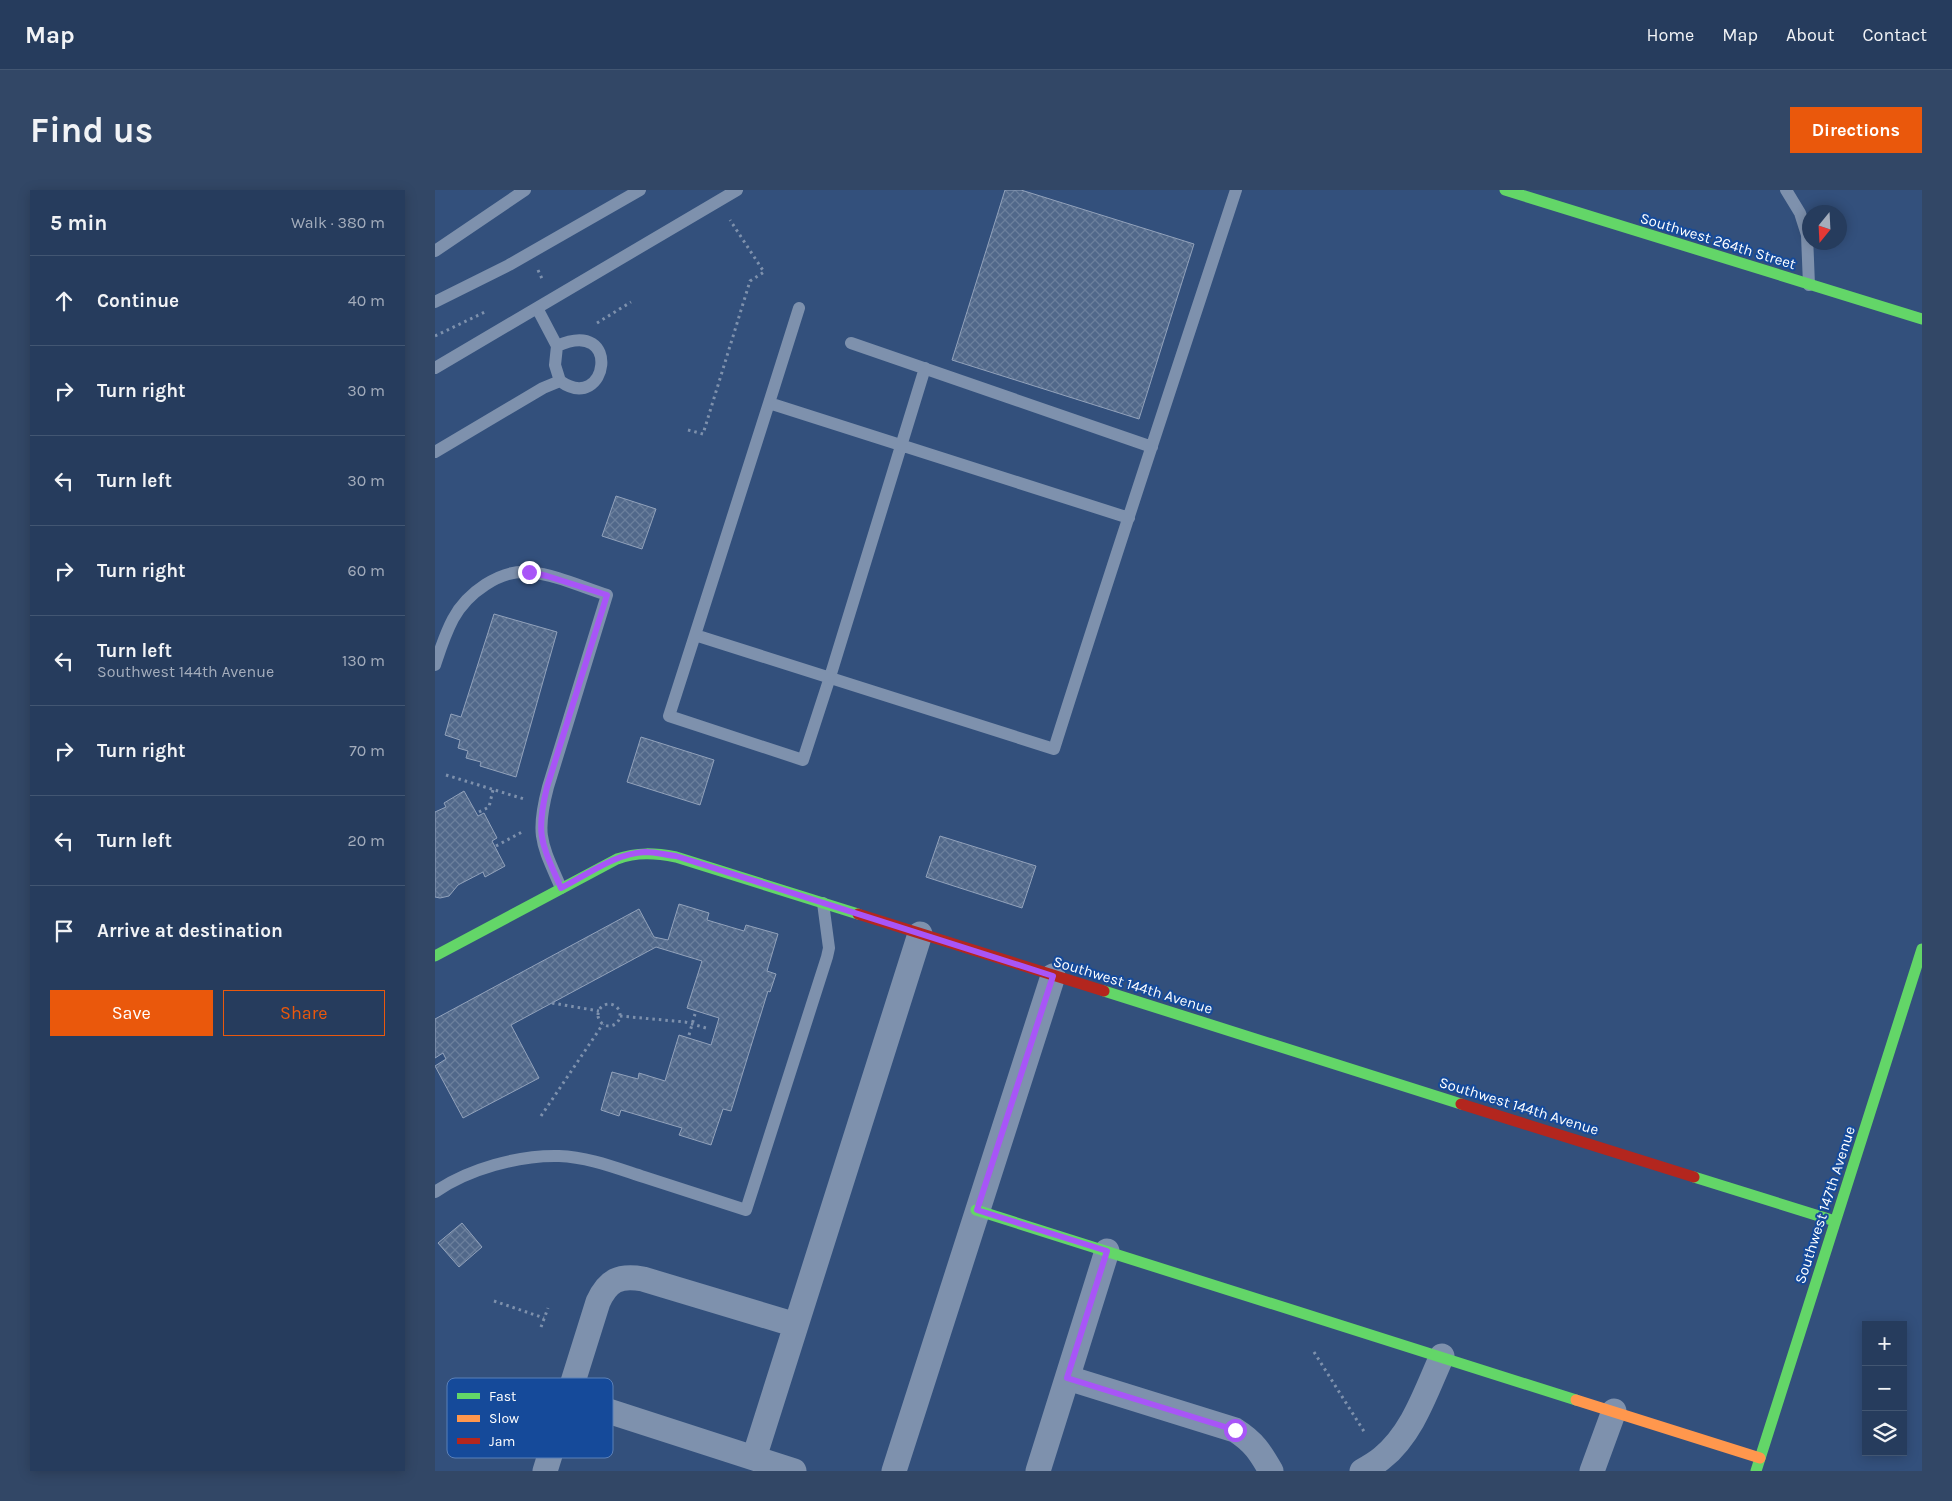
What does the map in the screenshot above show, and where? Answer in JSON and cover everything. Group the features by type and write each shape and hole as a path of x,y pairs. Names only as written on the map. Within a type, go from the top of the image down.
{"street":[{"name":"Southwest 264th Street","path":"1505,190 1922,319"},
{"name":"Southwest 144th Avenue","path":"435,956 617,859 631,854 646,852 676,856 823,904 1835,1221"},
{"path":"754,1458 920,934"},
{"name":"Southwest 147th Avenue","path":"1756,1471 1922,949"},
{"path":"894,1471 1053,976"},
{"path":"977,1210 1761,1458"},
{"path":"1038,1471 1107,1251"},
{"path":"574,1378 601,1296 611,1283 619,1279 630,1277 643,1279 796,1325"},
{"path":"1362,1471 1381,1459 1403,1435 1418,1409 1442,1356"},
{"path":"1067,1378 1235,1430 1249,1438 1259,1449 1271,1471"},
{"path":"1592,1471 1614,1411"},
{"path":"613,1413 794,1471"},
{"path":"545,1471 549,1458"}],"lane":[{"path":"435,251 525,190"},
{"path":"435,302 509,265 640,190"},
{"path":"435,368 737,190"},
{"path":"695,635 1054,749 1236,190"},
{"path":"1786,190 1800,214 1807,235 1809,285"},
{"path":"537,308 557,346 555,365 560,381 574,388 590,385 597,380 603,364 597,349 591,343 576,339 557,346"},
{"path":"799,308 669,716 803,760 925,368"},
{"path":"851,343 1152,447"},
{"path":"435,452 543,388 560,381"},
{"path":"769,404 1129,518"},
{"path":"435,665 438,651 446,633 462,605 472,595 499,577 513,573 529,572 607,595 547,787 540,818 543,846 561,888"},
{"path":"435,1192 461,1178 513,1160 538,1156 559,1156 600,1163 746,1210 827,957 829,948 823,904"}],"path":[{"path":"688,430 703,434 750,281 764,272 730,220"},
{"path":"537,270 543,281"},
{"path":"595,324 631,302"},
{"path":"446,775 523,799"},
{"path":"479,812 489,808 493,790"},
{"path":"496,846 523,832"},
{"path":"552,1003 599,1011"},
{"path":"605,1005 613,1005 618,1009 620,1016 617,1023 607,1026 603,1024 599,1019 599,1011 605,1005"},
{"path":"689,1035 695,1014"},
{"path":"620,1016 685,1022 706,1028"},
{"path":"541,1116 603,1024"},
{"path":"494,1301 545,1318"},
{"path":"541,1327 548,1308"},
{"path":"1315,1352 1365,1434"}],"building":[{"path":"1005,190 1021,190 1194,244 1139,419 952,360"},
{"path":"616,496 656,509 642,549 602,536"},
{"path":"494,614 557,632 516,777 480,766 481,762 466,758 468,751 458,748 460,740 445,735 451,714 461,717"},
{"path":"641,737 714,760 700,805 627,782"},
{"path":"464,791 478,816 484,813 497,838 492,841 505,866 485,877 483,872 458,885 449,896 435,897 435,812 446,807 444,803"},
{"path":"940,836 1036,866 1022,908 926,877"},
{"path":"679,904 709,913 707,920 744,931 746,925 778,934 767,971 776,974 770,992 768,991 731,1111 723,1109 711,1145 679,1135 682,1128 621,1110 619,1116 601,1110 612,1072 638,1079 639,1073 665,1081 679,1035 711,1045 719,1018 687,1008 702,961 656,947 511,1025 539,1078 463,1118 435,1066 446,1059 443,1053 435,1058 435,1019 639,909 654,937 668,940"},
{"path":"462,1223 482,1247 459,1267 438,1243"}],"traffic: fast":[{"path":"1505,190 1922,319"},
{"path":"435,956 617,859 639,854 676,857 858,914"},
{"path":"1756,1471 1922,949"},
{"path":"1104,991 1461,1104"},
{"path":"1694,1177 1835,1221"},
{"path":"976,1210 1576,1400"}],"traffic: slow":[{"path":"1576,1400 1760,1458"}],"traffic: jam":[{"path":"858,914 1104,991"},
{"path":"1461,1104 1694,1177"}],"route":[{"path":"529,572 607,595 547,787 540,818 543,846 561,888 617,859 631,854 660,853 676,856 1053,976 977,1210 1107,1251 1067,1378 1235,1430"}]}
